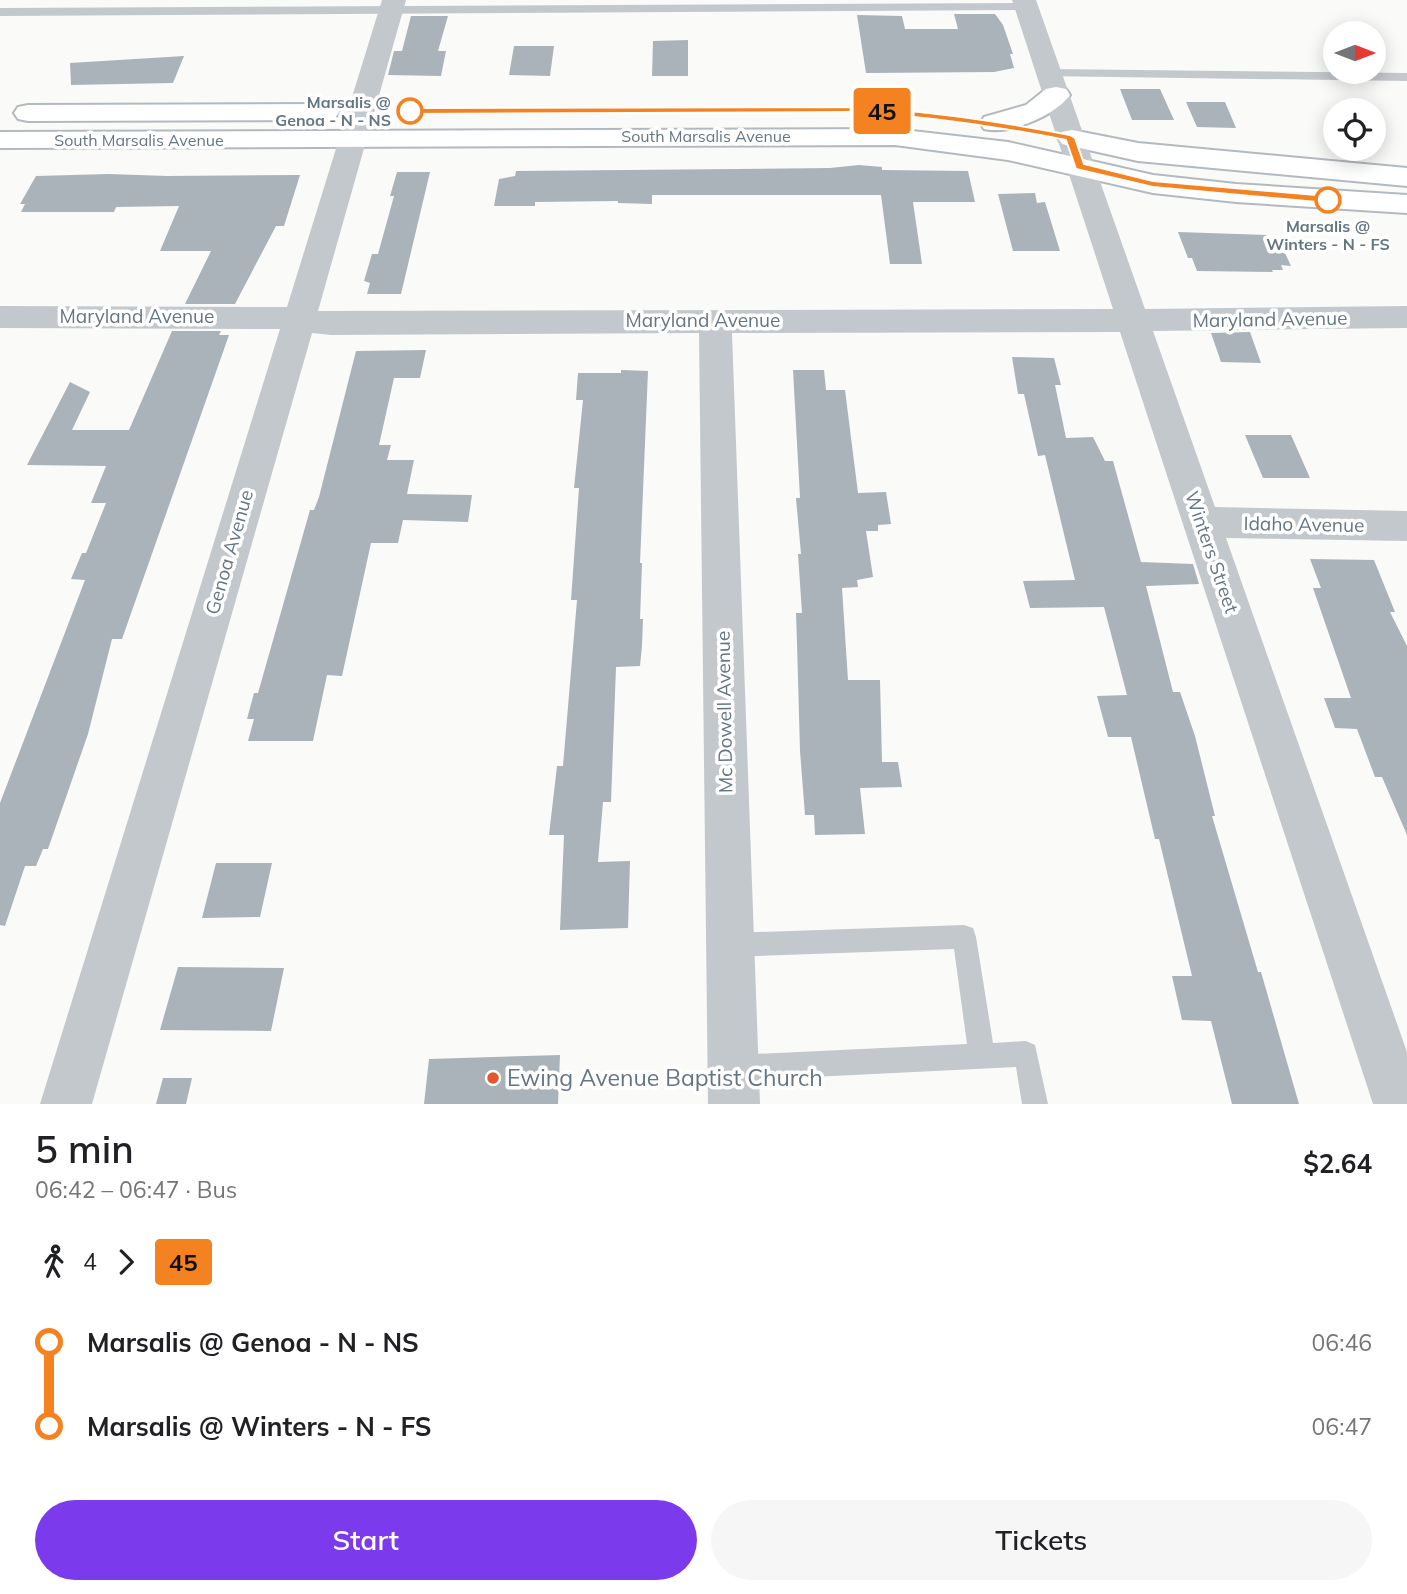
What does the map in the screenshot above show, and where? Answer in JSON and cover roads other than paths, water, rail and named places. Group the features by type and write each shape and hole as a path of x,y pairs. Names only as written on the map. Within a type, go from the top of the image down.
{"main road":[{"name":"South Marsalis Avenue","path":"1052,84 1036,111 982,122 1075,152 1153,184 1259,195 1407,204"},
{"name":"South Marsalis Avenue","path":"0,140 356,125 388,111"},
{"path":"886,111 921,114"},
{"name":"South Marsalis Avenue","path":"0,113 356,125 895,137 1008,151 1138,152 1407,177"}],"street":[{"name":"Winters Street","path":"1026,4 1399,1104"},
{"name":"Genoa Avenue","path":"66,1104 392,5"},
{"name":"Maryland Avenue","path":"0,317 270,316 331,324 715,320 1133,321 1407,317"},
{"name":"Mc Dowell Avenue","path":"715,320 733,1086"},
{"name":"Idaho Avenue","path":"1201,522 1407,526"}],"lane":[{"path":"0,12 392,5 1026,4"},
{"path":"1052,84 1407,77"},
{"path":"730,944 964,937 982,1056"},
{"path":"733,1086 982,1056 1026,1054 1035,1104"}],"place":[{"name":"Marsalis @ Genoa - N - NS","path":"410,111"},
{"name":"Marsalis @ Winters - N - FS","path":"1328,200"},
{"name":"Ewing Avenue Baptist Church","path":"493,1078"}]}
